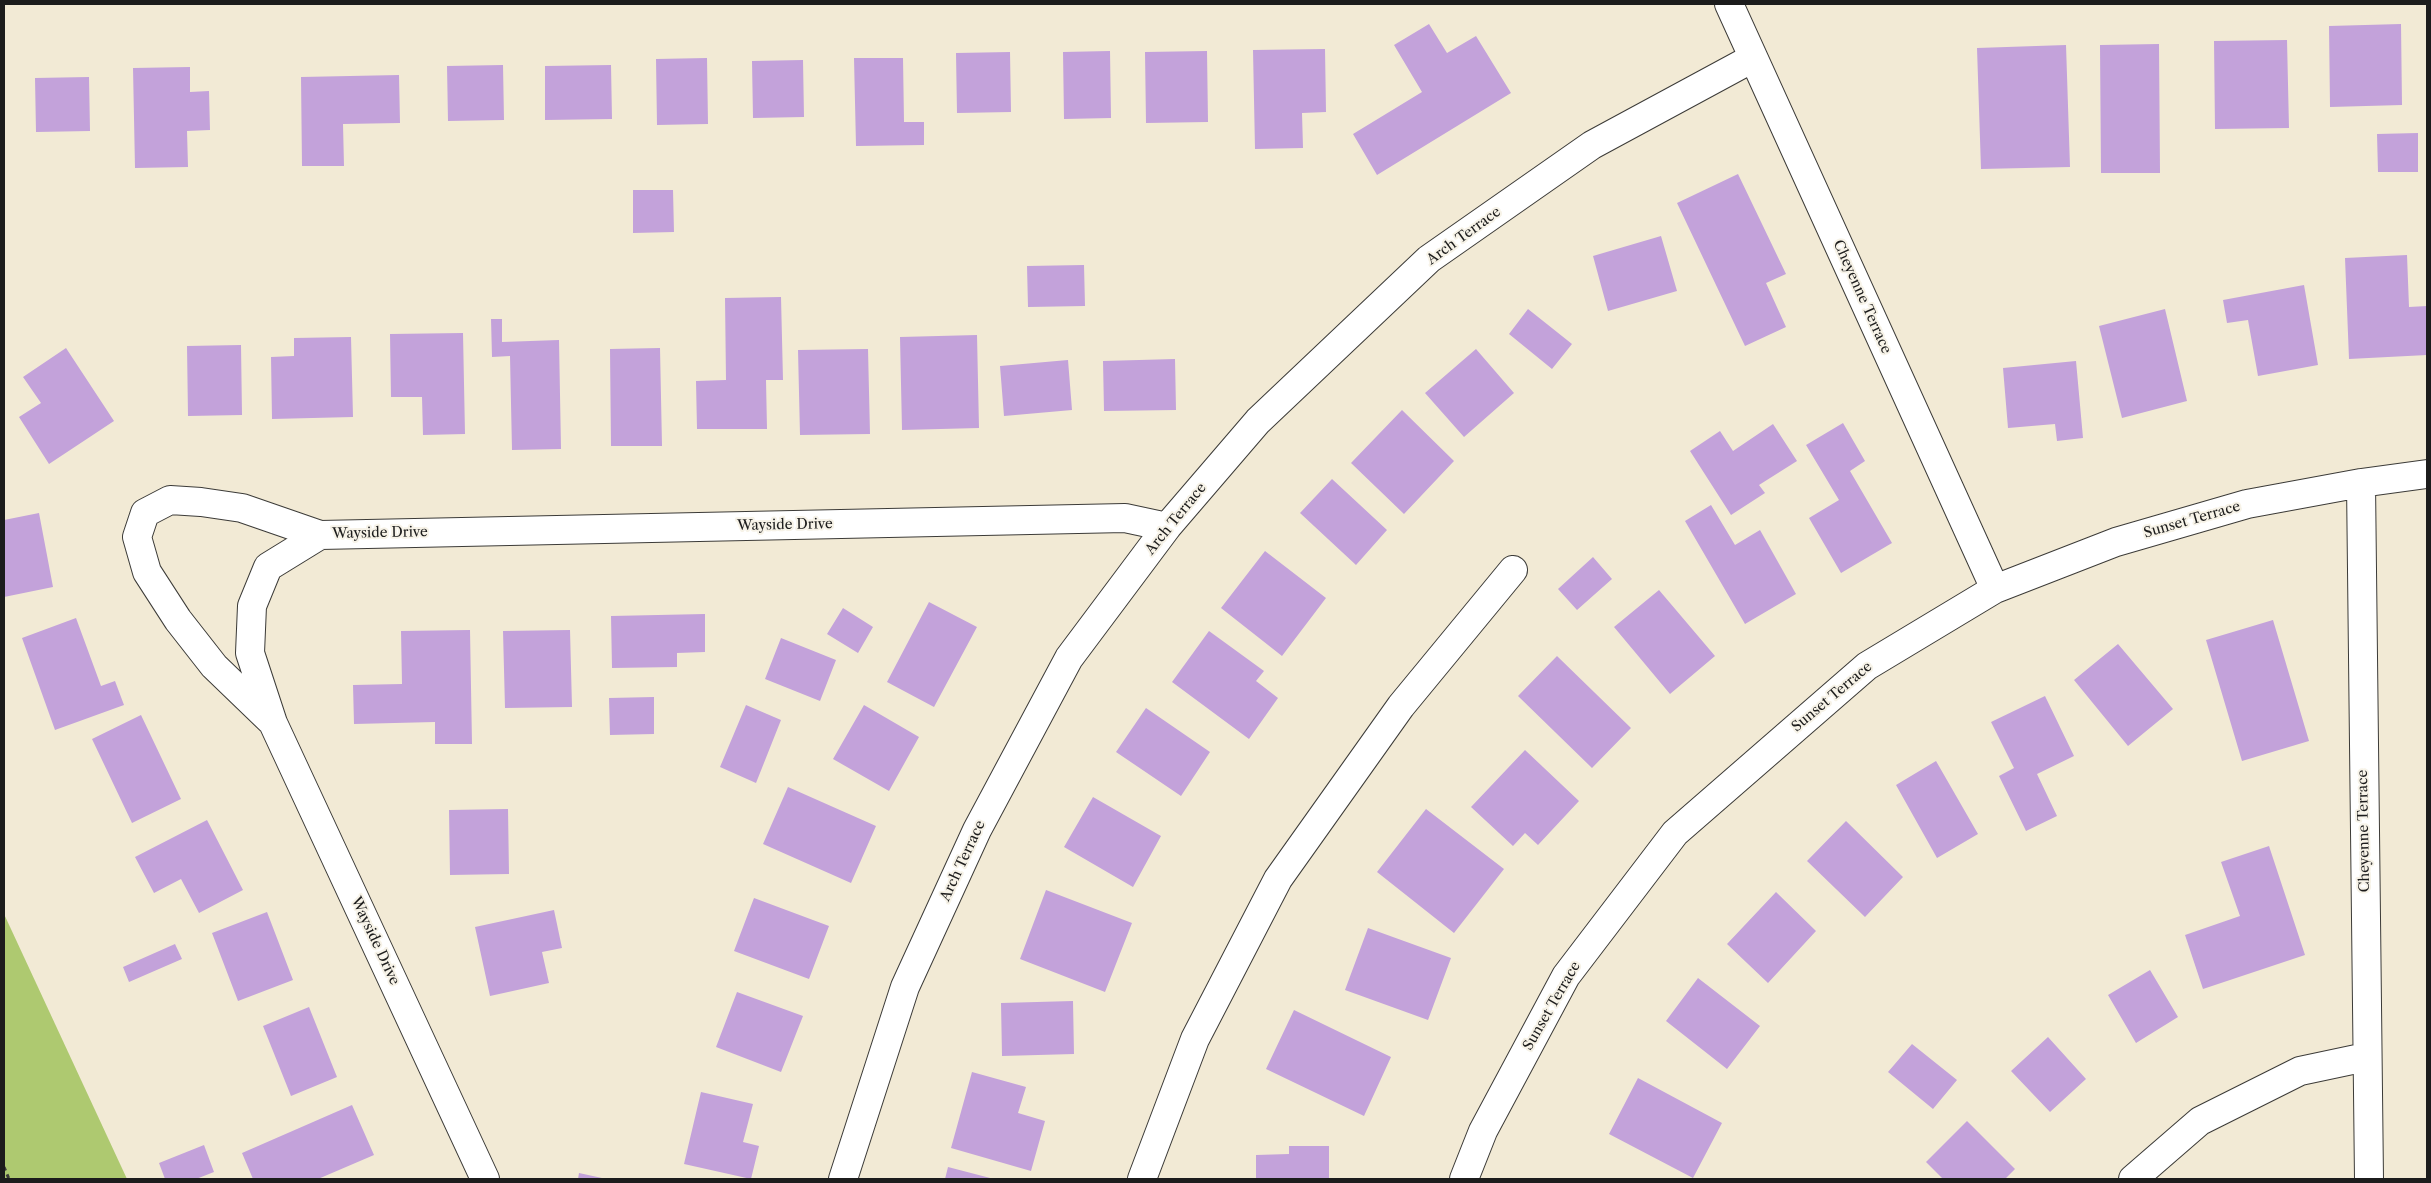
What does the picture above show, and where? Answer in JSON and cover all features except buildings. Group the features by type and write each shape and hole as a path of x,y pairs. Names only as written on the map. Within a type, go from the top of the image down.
{"street":[{"name":"Cheyenne Terrace","path":"1729,4 1995,589"},
{"name":"Arch Terrace","path":"843,1179 905,987 977,830 1069,658 1167,527 1258,420 1429,259 1592,145 1753,58"},
{"name":"Sunset Terrace","path":"1464,1179 1482,1131 1566,976 1675,833 1867,666 1995,589 2116,542 2237,507 2360,483 2427,474"},
{"name":"Cheyenne Terrace","path":"2360,483 2369,1179"},
{"path":"273,723 214,666 178,620 147,572 137,537 146,513 170,500 242,508 320,535"},
{"name":"Wayside Drive","path":"485,1179 273,723 250,652 252,606 268,567 320,535 1125,518 1167,527"},
{"path":"1142,1179 1194,1039 1278,879 1401,706 1513,570"},
{"path":"2133,1179 2200,1121 2300,1071 2366,1057"}],"path":[{"path":"4,1167 10,1179"}],"green space":[{"path":"4,914 127,1179 4,1179"}]}
